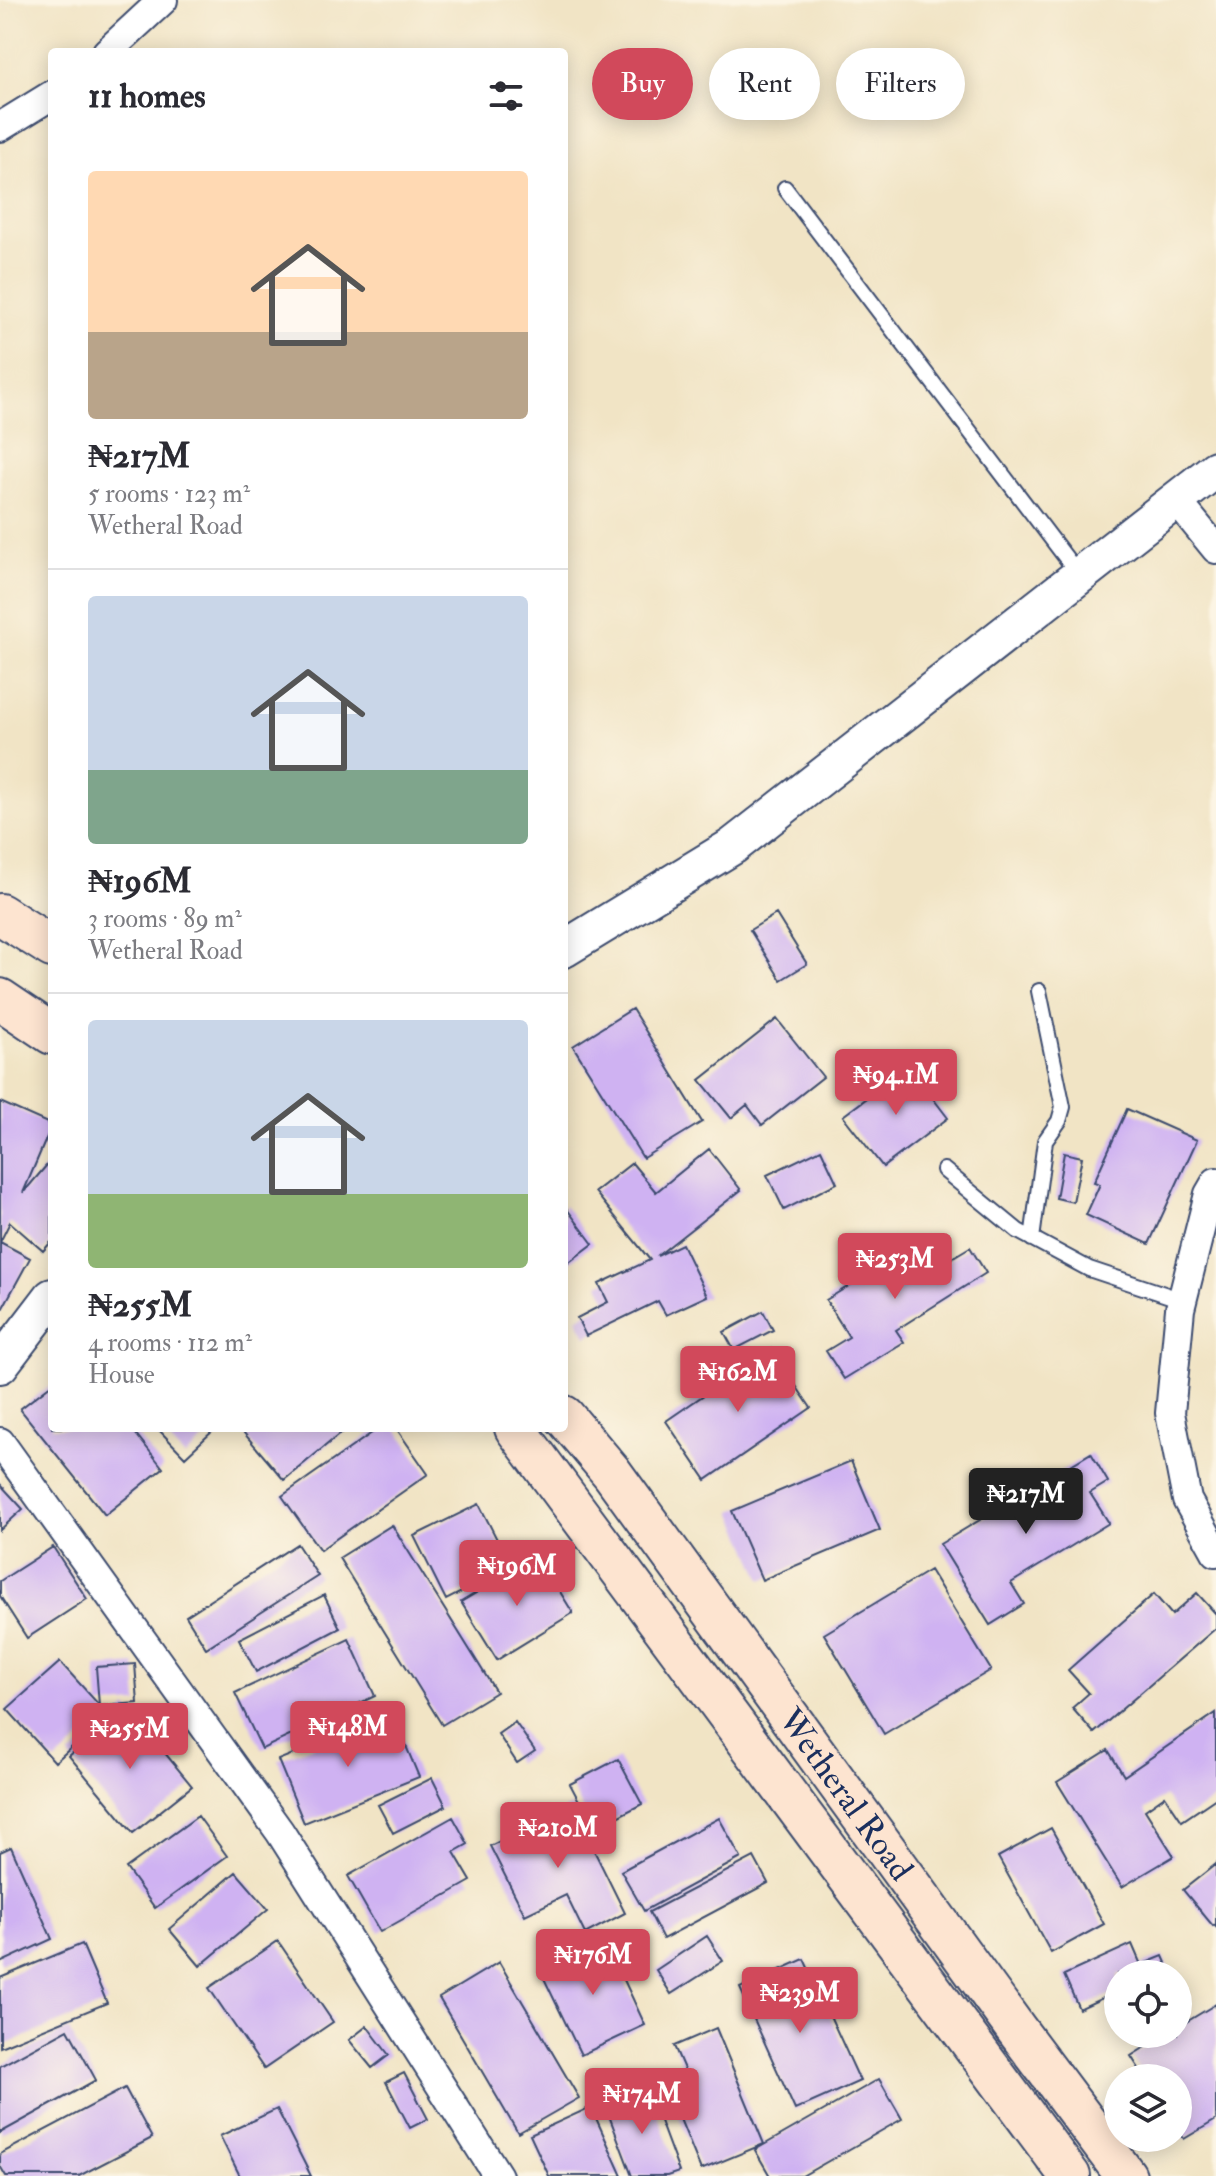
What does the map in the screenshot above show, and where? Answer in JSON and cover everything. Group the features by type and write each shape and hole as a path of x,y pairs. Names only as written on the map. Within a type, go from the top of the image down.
{"main road":[{"path":"0,914 48,944"},
{"path":"0,999 48,1031"},
{"name":"Wetheral Road","path":"568,1421 612,1473 1126,2176"},
{"name":"Wetheral Road","path":"518,1432 1070,2176"}],"street":[{"path":"111,48 163,0"},
{"path":"0,127 48,97"},
{"path":"568,947 733,846 1216,469"},
{"path":"1176,500 1216,549"},
{"path":"1216,1182 1209,1194 1182,1300 1170,1413 1187,1500 1216,1552"},
{"path":"0,1365 48,1302"},
{"path":"0,1442 280,1832 498,2176"}],"lane":[{"path":"785,188 1079,576"},
{"path":"1032,1239 1045,1141 1059,1121 1063,1107 1039,991"},
{"path":"944,1170 1032,1239 1089,1269 1182,1300"}],"building":[{"path":"776,914 807,964 781,980 750,930"},
{"path":"632,1009 702,1122 643,1158 573,1046"},
{"path":"777,1019 823,1077 762,1125 747,1105 731,1118 700,1080"},
{"path":"909,1067 948,1118 883,1167 843,1116"},
{"path":"0,1102 48,1123 48,1134 23,1193 48,1164 48,1245 43,1251 10,1222 0,1242"},
{"path":"1127,1109 1197,1140 1149,1244 1086,1215 1100,1184 1094,1182"},
{"path":"709,1149 741,1190 657,1256 682,1244 707,1296 666,1315 658,1301 586,1336 577,1318 608,1302 599,1284 650,1260 595,1192 632,1163 656,1192"},
{"path":"821,1149 837,1183 784,1210 767,1175"},
{"path":"1064,1153 1082,1157 1073,1202 1056,1198"},
{"path":"568,1210 593,1244 568,1263"},
{"path":"929,1237 945,1262 970,1247 986,1273 896,1330 904,1342 844,1379 826,1351 849,1337 826,1300"},
{"path":"0,1242 30,1258 0,1313"},
{"path":"763,1311 773,1330 734,1350 724,1332"},
{"path":"771,1349 811,1408 706,1480 666,1421"},
{"path":"48,1387 48,1432 134,1432 163,1468 105,1515 20,1409"},
{"path":"161,1432 212,1432 185,1457"},
{"path":"243,1432 342,1432 284,1480"},
{"path":"373,1432 399,1432 428,1474 320,1550 282,1496"},
{"path":"1091,1453 1108,1482 1090,1493 1109,1523 1011,1583 1024,1604 990,1625 940,1544"},
{"path":"851,1461 880,1530 762,1580 732,1511"},
{"path":"0,1484 23,1509 0,1530"},
{"path":"479,1504 511,1567 446,1600 414,1536"},
{"path":"392,1525 496,1692 442,1725 339,1558"},
{"path":"297,1544 318,1576 206,1648 186,1616"},
{"path":"53,1547 87,1599 27,1638 0,1596 0,1581"},
{"path":"538,1556 573,1613 497,1660 461,1602"},
{"path":"930,1570 991,1670 884,1734 824,1634"},
{"path":"1197,1593 1216,1614 1216,1628 1094,1733 1072,1708 1089,1693 1068,1670 1154,1594 1172,1615"},
{"path":"324,1595 340,1628 256,1672 239,1639"},
{"path":"349,1639 375,1696 262,1749 235,1693"},
{"path":"60,1662 99,1705 96,1667 135,1664 138,1703 99,1706 108,1715 55,1762 7,1709"},
{"path":"128,1708 192,1786 133,1833 69,1756"},
{"path":"1216,1713 1216,1798 1182,1821 1165,1796 1145,1810 1174,1856 1122,1887 1057,1782 1108,1750 1124,1776"},
{"path":"375,1721 378,1729 396,1722 419,1777 304,1823 278,1760"},
{"path":"515,1722 535,1751 517,1763 498,1734"},
{"path":"618,1759 642,1804 594,1829 570,1784"},
{"path":"432,1778 446,1806 393,1833 378,1805"},
{"path":"572,1806 625,1913 585,1934 566,1895 525,1915 490,1846"},
{"path":"198,1816 227,1856 155,1908 126,1868"},
{"path":"453,1817 468,1844 454,1852 471,1881 380,1932 348,1876"},
{"path":"719,1818 741,1858 644,1911 621,1871"},
{"path":"1051,1828 1104,1924 1051,1953 998,1857"},
{"path":"11,1847 52,1939 0,1963 0,1852"},
{"path":"754,1857 768,1883 663,1939 649,1912"},
{"path":"1216,1864 1216,1927 1183,1890"},
{"path":"236,1872 268,1909 200,1966 169,1929"},
{"path":"707,1936 723,1961 671,1994 656,1970"},
{"path":"605,1939 645,2025 581,2055 540,1970"},
{"path":"278,1941 333,2022 264,2069 209,1988"},
{"path":"82,1944 107,2003 0,2047 0,1978"},
{"path":"1132,1944 1139,1960 1104,1960 1104,1997 1079,2009 1064,1975"},
{"path":"804,1959 860,2081 795,2110 740,1988"},
{"path":"499,1962 579,2098 518,2133 439,1998"},
{"path":"1216,2004 1216,2120 1192,2134 1192,2064 1136,2064 1131,2056 1144,2048 1192,2048 1192,2019"},
{"path":"367,2026 389,2055 372,2068 349,2040"},
{"path":"716,2028 764,2144 701,2170 666,2085 687,2076 674,2046"},
{"path":"68,2029 96,2080 0,2133 0,2066"},
{"path":"404,2073 428,2119 410,2128 386,2082"},
{"path":"879,2079 902,2119 802,2176 770,2176 755,2150"},
{"path":"125,2088 152,2138 79,2176 6,2176 0,2166 0,2154"},
{"path":"648,2089 679,2172 667,2176 632,2176 605,2105"},
{"path":"591,2107 622,2176 549,2176 530,2135"},
{"path":"277,2109 311,2176 240,2176 220,2136"}]}
